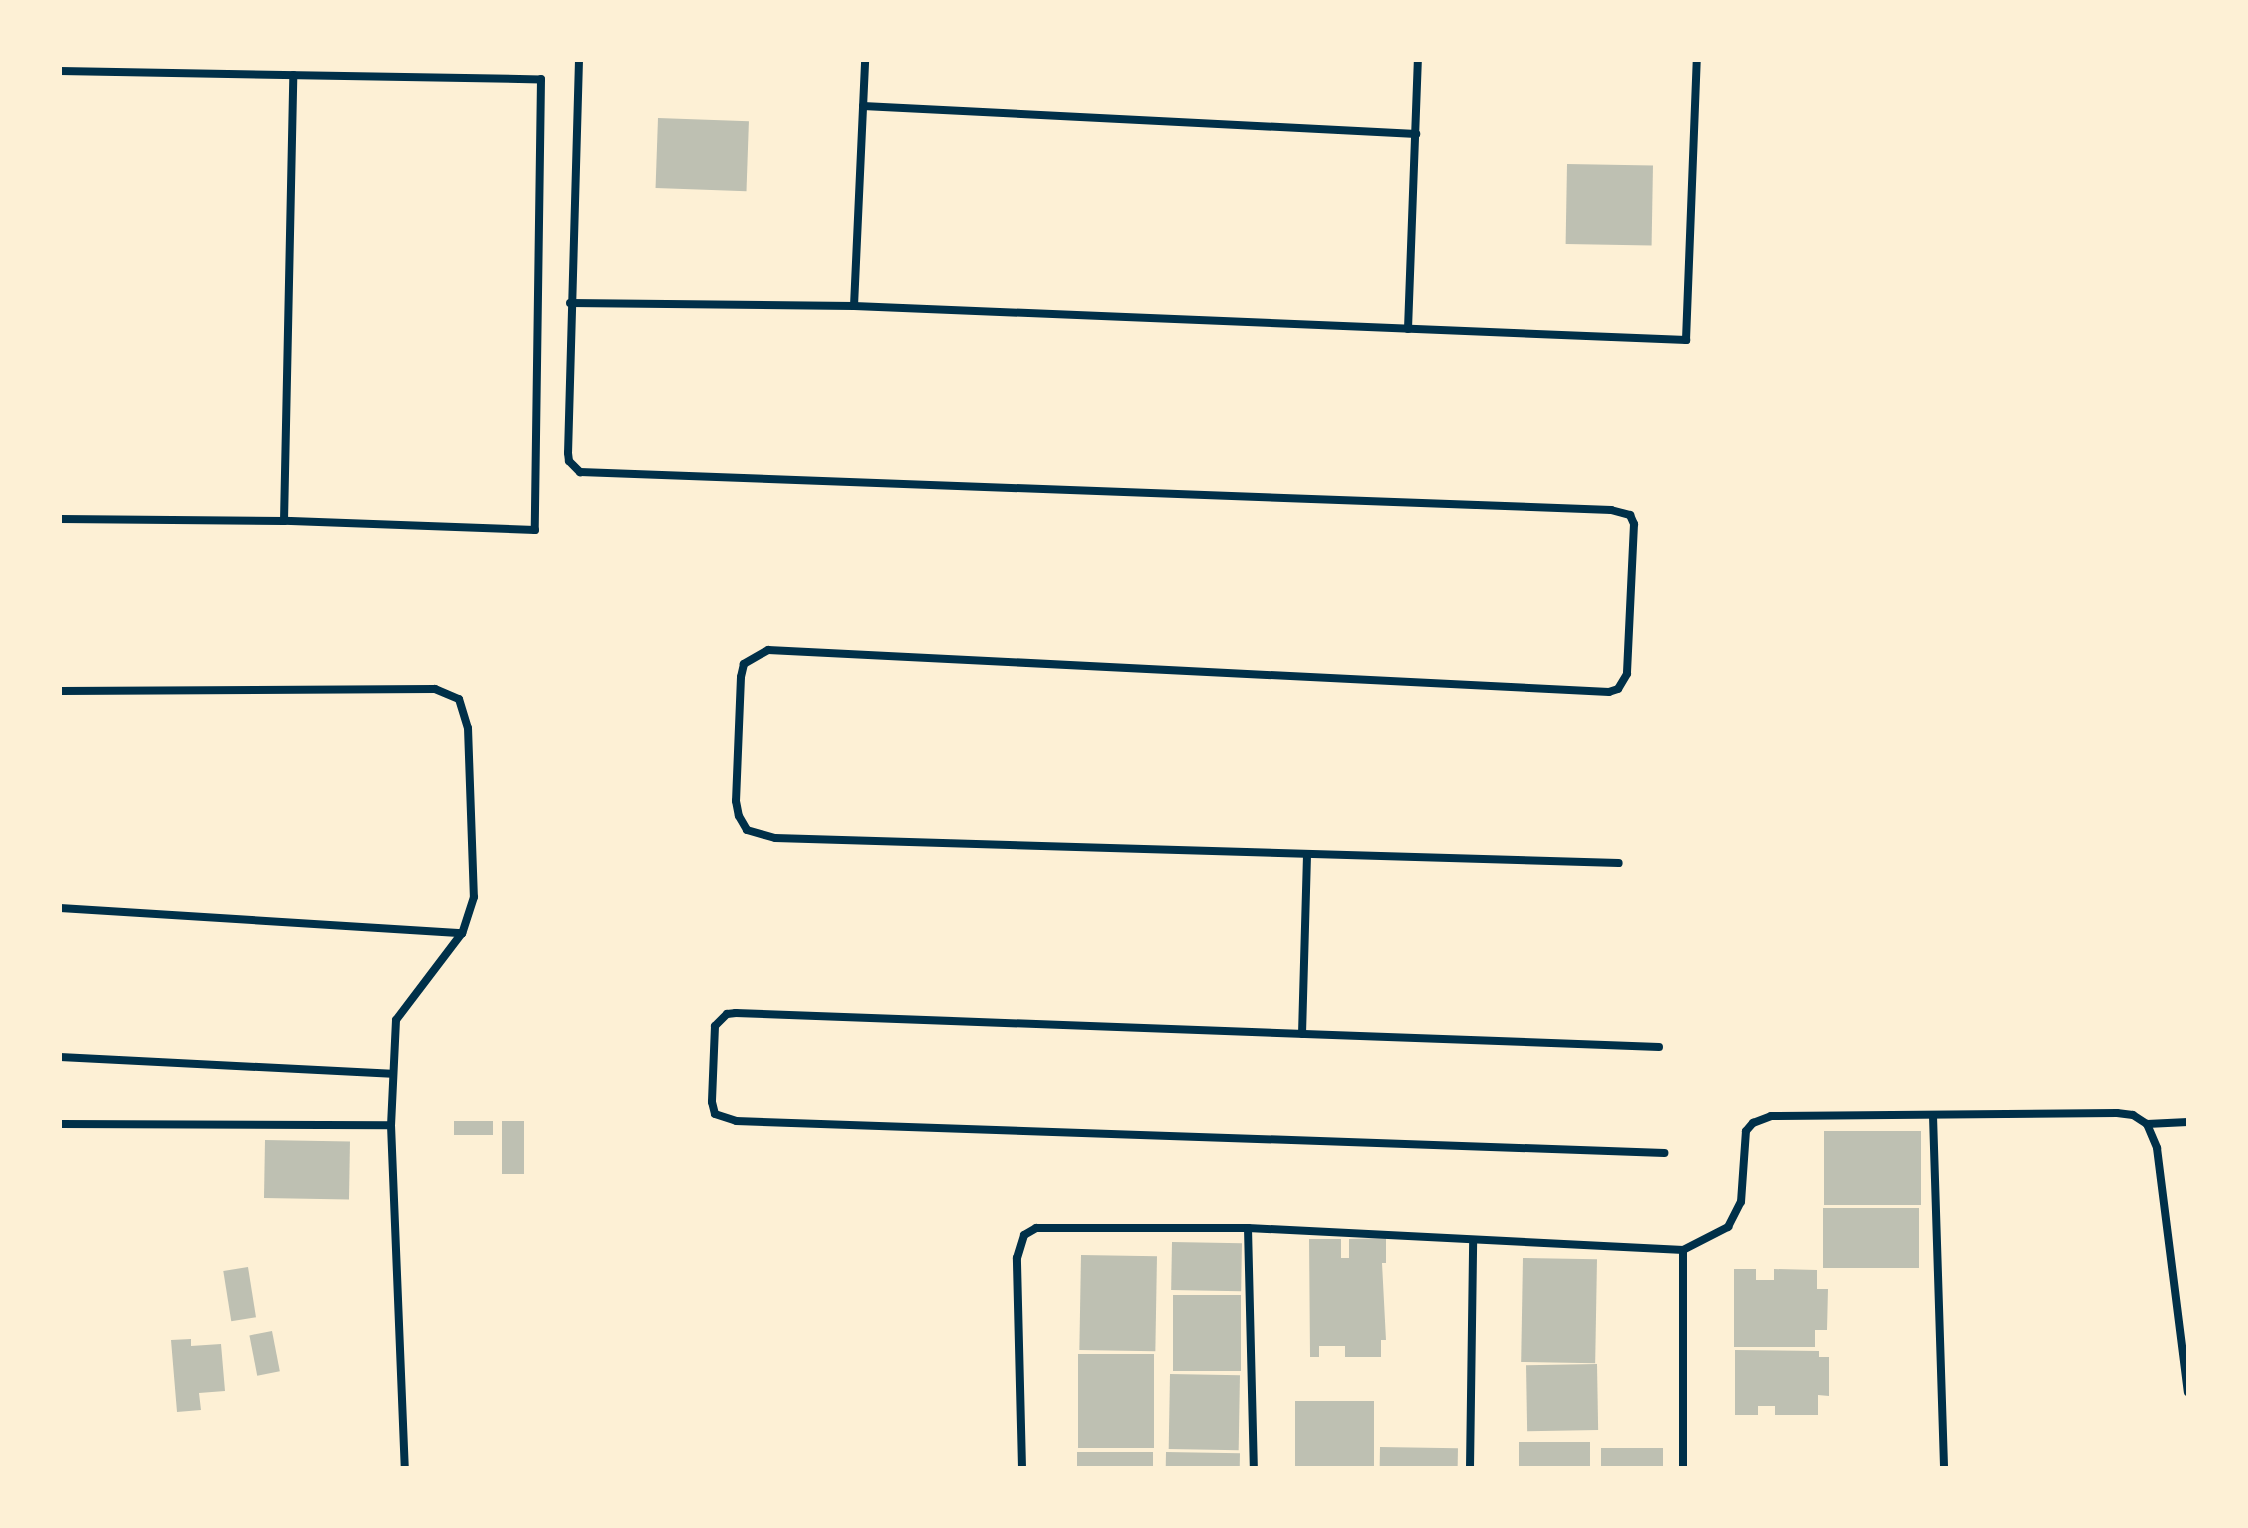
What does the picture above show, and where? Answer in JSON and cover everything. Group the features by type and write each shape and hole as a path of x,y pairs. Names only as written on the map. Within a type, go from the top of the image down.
{"street":[{"path":"579,60 568,453 573,467 580,472 1611,510 1630,515 1634,532 1627,674 1618,689 1609,692 768,650 744,664 736,801 739,816 747,830 760,836 1619,863"},
{"path":"854,306 865,60"},
{"path":"1408,329 1418,60"},
{"path":"570,303 854,306 1686,340 1697,60"},
{"path":"60,71 541,79 535,530 284,521 60,519"},
{"path":"284,521 293,75"},
{"path":"863,106 1416,134"},
{"path":"60,691 448,691 459,699 466,711 474,897 462,933 396,1020 391,1125 405,1468"},
{"path":"1302,1034 1307,854"},
{"path":"60,908 462,933"},
{"path":"1659,1047 727,1014 718,1020 713,1035 712,1102 715,1114 736,1121 1664,1153"},
{"path":"60,1057 392,1074"},
{"path":"1022,1468 1017,1258 1024,1235 1036,1228 1248,1228 1683,1250 1728,1227 1736,1214 1743,1189 1746,1131 1760,1118 2133,1115 2147,1124 2157,1148 2188,1392"},
{"path":"1933,1116 1944,1468"},
{"path":"2147,1124 2188,1122"},
{"path":"60,1124 391,1125"},
{"path":"1248,1228 1254,1468"},
{"path":"1470,1468 1473,1240"},
{"path":"1683,1250 1683,1468"}],"building":[{"path":"658,118 749,121 747,191 656,188"},
{"path":"1567,164 1653,166 1652,245 1566,244"},
{"path":"454,1121 493,1121 493,1135 454,1135"},
{"path":"502,1121 524,1121 524,1174 502,1174"},
{"path":"1824,1131 1921,1131 1921,1205 1824,1205"},
{"path":"265,1140 350,1141 349,1199 264,1198"},
{"path":"1823,1208 1919,1208 1919,1268 1823,1268"},
{"path":"1386,1238 1386,1263 1382,1263 1386,1340 1381,1340 1381,1357 1345,1357 1345,1346 1319,1346 1319,1357 1310,1357 1309,1239 1341,1239 1341,1258 1349,1258 1349,1239"},
{"path":"1172,1242 1242,1243 1241,1291 1171,1290"},
{"path":"1081,1255 1157,1256 1155,1351 1079,1350"},
{"path":"1523,1258 1597,1259 1595,1363 1521,1362"},
{"path":"248,1267 256,1317 231,1321 223,1271"},
{"path":"1734,1269 1756,1269 1756,1280 1774,1280 1774,1269 1817,1270 1817,1289 1828,1289 1827,1330 1815,1330 1815,1347 1734,1347"},
{"path":"1173,1295 1241,1295 1241,1371 1173,1371"},
{"path":"272,1331 280,1371 257,1376 249,1335"},
{"path":"191,1339 191,1346 221,1344 225,1391 199,1393 201,1410 177,1412 171,1340"},
{"path":"1735,1350 1819,1351 1819,1357 1829,1357 1829,1396 1818,1395 1818,1415 1775,1415 1775,1406 1758,1406 1758,1415 1735,1415"},
{"path":"1078,1354 1154,1354 1154,1448 1078,1448"},
{"path":"1597,1364 1598,1430 1527,1431 1526,1365"},
{"path":"1170,1374 1240,1375 1239,1450 1169,1449"},
{"path":"1295,1401 1374,1401 1374,1468 1295,1468"},
{"path":"1519,1442 1590,1442 1590,1468 1519,1468"},
{"path":"1380,1447 1458,1448 1458,1468 1380,1468"},
{"path":"1601,1448 1663,1448 1663,1468 1601,1468"},
{"path":"1077,1452 1153,1452 1153,1468 1077,1468"},
{"path":"1166,1452 1240,1453 1240,1468 1166,1468"}]}
